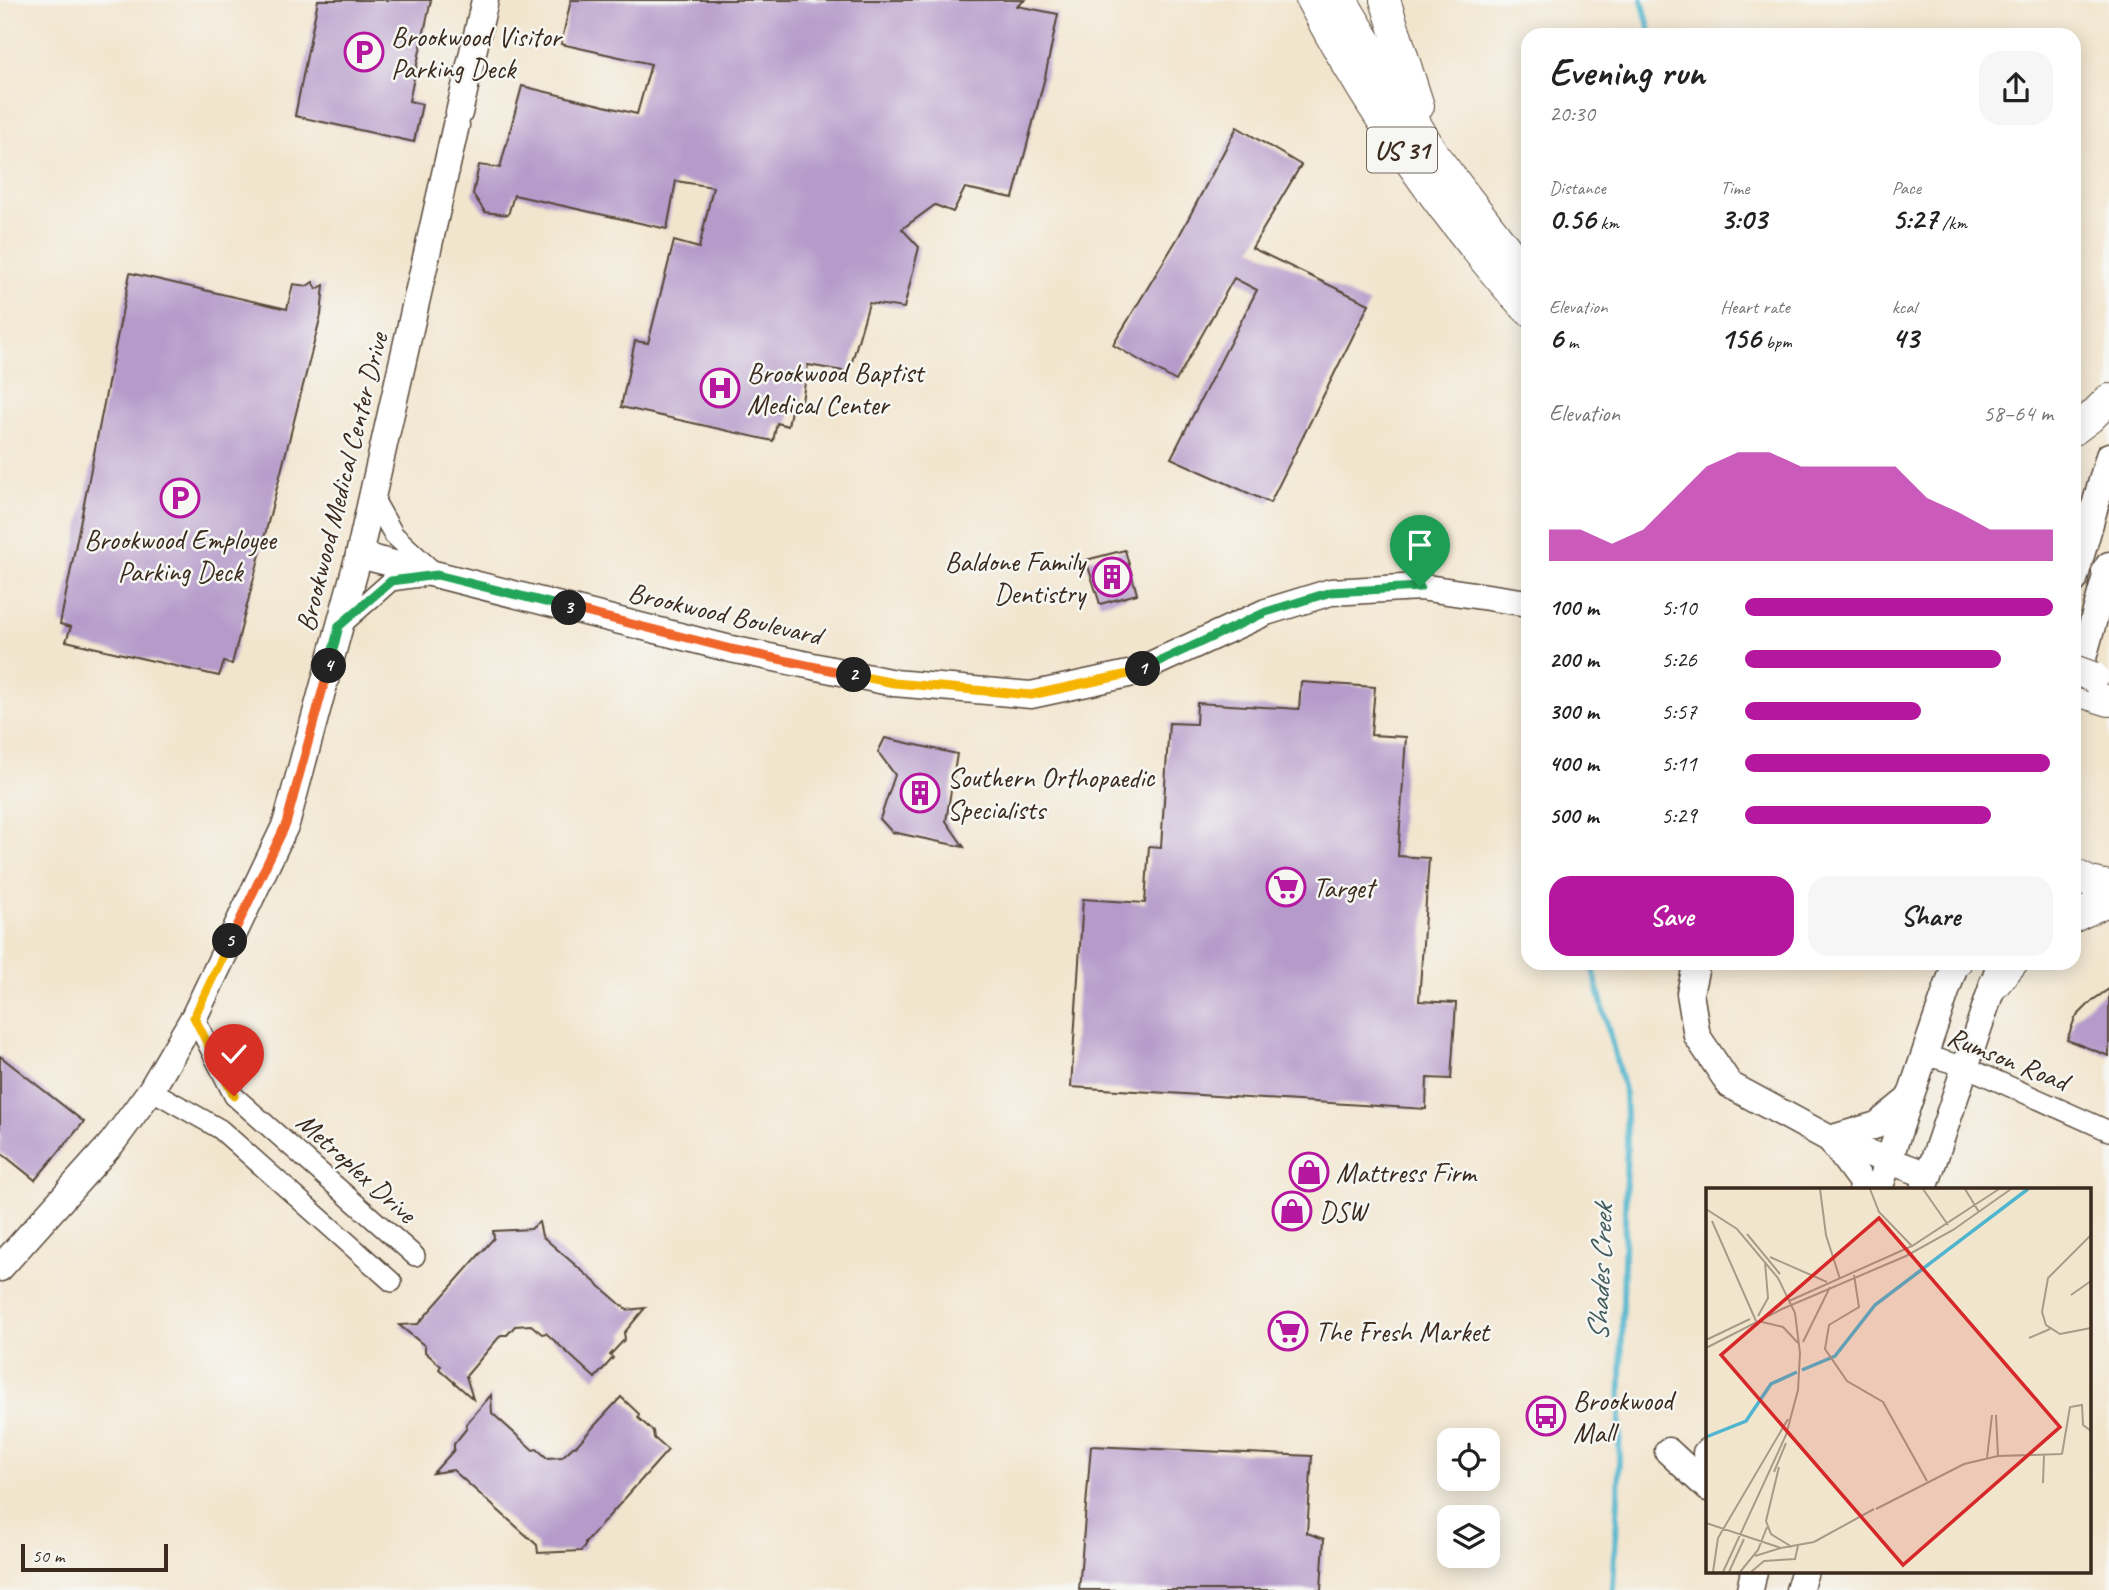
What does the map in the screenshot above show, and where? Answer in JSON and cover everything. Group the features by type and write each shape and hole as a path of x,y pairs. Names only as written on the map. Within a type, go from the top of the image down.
{"main road":[{"name":"US 31","path":"1311,0 1340,55 1427,188 1521,286"},
{"name":"US 31","path":"1342,0 1435,156 1521,285"},
{"path":"1385,0 1435,156"},
{"path":"2081,425 2109,399"},
{"path":"2081,878 2109,887"},
{"path":"2081,914 2109,901"}],"street":[{"name":"Brookwood Medical Center Drive","path":"0,1268 111,1143 150,1090 194,1017 286,824 359,555 485,0"},
{"path":"2081,555 2109,456"},
{"name":"Brookwood Boulevard","path":"372,496 394,535 437,575"},
{"name":"Brookwood Boulevard","path":"359,555 731,649 894,683 1031,695 1133,673 1266,612 1331,592 1420,587 1521,602"},
{"path":"2089,686 2108,569"},
{"name":"Brookwood Boulevard","path":"339,626 391,581 437,575"},
{"path":"1695,970 1690,993 1697,1036 1730,1085 1830,1139 1890,1160 1926,1182 2003,970"},
{"path":"1879,1188 1954,970"},
{"name":"Metroplex Drive","path":"194,1017 234,1096 415,1256"},
{"name":"Rumson Road","path":"1924,1055 1966,1067 2109,1131"},
{"path":"150,1090 220,1129 392,1282"},
{"path":"1830,1139 1877,1125 1910,1098"},
{"path":"1830,1139 1861,1181 1862,1188"},
{"path":"1668,1451 1706,1486"},
{"path":"1750,1590 1754,1572"},
{"path":"1799,1590 1805,1572"}],"building":[{"name":"Brookwood Visitor Parking Deck","path":"318,0 431,0 409,101 422,104 414,142 295,116"},
{"path":"571,0 1025,0 1017,6 1058,14 1045,77 1013,198 965,188 953,212 935,205 902,229 919,247 904,308 869,303 849,372 808,365 801,407 792,405 788,426 777,423 773,441 621,407 635,341 648,343 674,241 699,248 713,187 676,181 667,229 514,195 508,215 485,212 473,194 479,165 500,168 522,86 637,114 651,64 561,44"},
{"path":"1237,127 1301,165 1252,248 1369,304 1270,503 1171,458 1257,290 1234,278 1176,381 1113,345 1179,236"},
{"name":"Brookwood Employee Parking Deck","path":"130,273 287,309 293,284 307,286 313,282 317,289 324,285 321,315 232,664 224,662 219,676 66,641 71,627 60,624"},
{"name":"Baldone Family Dentistry","path":"1125,550 1137,594 1100,604 1086,560"},
{"name":"Target","path":"1301,682 1375,687 1371,735 1406,737 1398,856 1429,858 1419,1001 1456,1003 1451,1079 1427,1078 1426,1109 1071,1087 1083,899 1145,903 1149,846 1161,847 1169,723 1196,724 1197,703 1299,709"},
{"name":"Southern Orthopaedic Specialists","path":"885,738 957,754 946,821 964,847 892,832 880,819 895,775 878,752"},
{"path":"2109,989 2109,1056 2067,1040 2075,1018"},
{"path":"0,1056 84,1122 35,1180 0,1152"},
{"path":"539,1222 542,1236 627,1310 645,1308 624,1333 625,1339 610,1355 613,1358 595,1378 546,1333 542,1334 531,1325 515,1326 507,1335 501,1335 466,1376 473,1399 439,1369 441,1366 425,1352 425,1346 399,1325 418,1324 494,1238 493,1231 531,1229"},
{"path":"491,1395 492,1413 533,1450 537,1449 547,1458 562,1457 576,1446 621,1397 653,1431 654,1438 668,1450 585,1543 581,1551 538,1553 537,1545 453,1470 433,1473 454,1450 454,1444 467,1428 466,1424"},
{"path":"1091,1446 1312,1456 1307,1533 1324,1539 1321,1590 1079,1590"}],"waterway":[{"name":"Shades Creek","path":"1642,0 1649,28"},
{"name":"Shades Creek","path":"1593,970 1625,1094 1627,1139 1618,1498 1613,1590"}],"place":[{"name":"Brookwood Visitor Parking Deck","path":"364,52"},
{"name":"Brookwood Baptist Medical Center","path":"720,388"},
{"name":"Brookwood Employee Parking Deck","path":"180,498"},
{"name":"Baldone Family Dentistry","path":"1112,577"},
{"name":"Southern Orthopaedic Specialists","path":"920,793"},
{"name":"Target","path":"1286,887"},
{"name":"Mattress Firm","path":"1309,1172"},
{"name":"DSW","path":"1292,1211"},
{"name":"The Fresh Market","path":"1288,1331"},
{"name":"Brookwood Mall","path":"1546,1416"}],"route":[{"path":"234,1096 194,1017 286,824 339,626 391,581 437,575 731,649 894,683 1031,695 1133,673 1266,612 1331,592 1420,587"}]}
